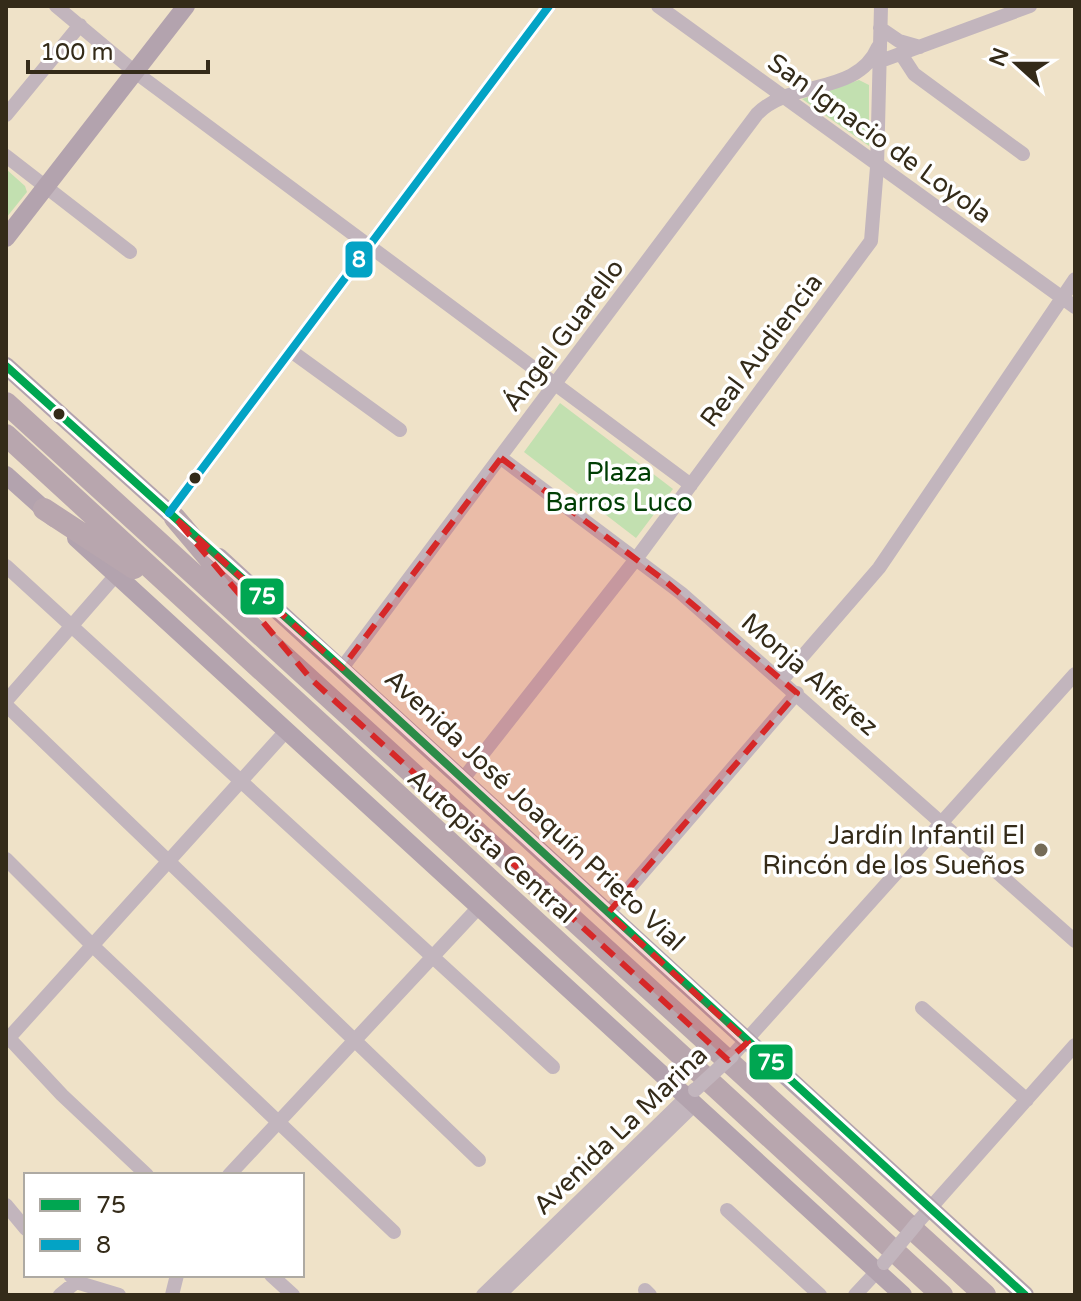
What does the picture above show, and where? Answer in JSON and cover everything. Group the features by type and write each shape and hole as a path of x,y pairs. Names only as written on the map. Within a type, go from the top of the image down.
{"highway":[{"name":"Autopista Central","path":"6,403 985,1295"},
{"name":"Autopista Central","path":"6,435 942,1295"},
{"path":"44,509 144,575 214,628"},
{"path":"172,516 311,679"}],"main road":[{"path":"6,238 186,6"},
{"name":"Avenida José Joaquín Prieto Vial","path":"6,366 342,668 1025,1295"},
{"path":"6,475 479,907 881,1267 903,1295"}],"street":[{"path":"56,6 135,72 691,485"},
{"path":"172,516 549,6"},
{"name":"San Ignacio de Loyola","path":"658,6 781,98 1075,307"},
{"path":"881,6 878,62 1030,6"},
{"path":"6,115 80,25"},
{"path":"880,28 899,41 921,47"},
{"path":"854,76 870,62 879,44"},
{"path":"901,54 914,74 1023,154"},
{"name":"Real Audiencia","path":"463,779 636,559 871,241 877,167 878,62"},
{"path":"854,76 866,77 878,87"},
{"name":"Ángel Guarello","path":"342,668 757,114 781,98 854,76"},
{"path":"6,156 44,189 130,252"},
{"path":"782,680 879,568 1075,279"},
{"path":"291,351 400,430"},
{"name":"Monja Alférez","path":"501,458 636,559 782,680 1075,941"},
{"path":"6,566 553,1067"},
{"path":"116,575 6,703 479,1160"},
{"name":"Avenida La Marina","path":"499,1295 561,1227 748,1042 1075,674"},
{"path":"608,913 797,693"},
{"path":"145,1173 7,1038 287,730"},
{"path":"6,859 277,1123 394,1232"},
{"path":"231,1173 479,907"},
{"path":"922,1008 1027,1100"},
{"path":"855,1295 1075,1045"},
{"path":"6,1205 24,1227"},
{"path":"727,1210 820,1295"},
{"name":"Avenida La Marina","path":"483,1295 561,1227"},
{"path":"273,1277 293,1295"},
{"path":"60,1295 73,1278 119,1295"}],"highlighted area":[{"path":"501,458 664,580 797,693 608,913 748,1042 728,1060 311,679 175,518 342,668"}],"green space":[{"path":"859,80 869,85 869,146 802,99"},
{"path":"6,169 25,186 27,192 6,218"},
{"name":"Plaza Barros Luco","path":"560,403 673,489 636,538 524,452"}],"transit line":[{"name":"8","path":"169,513 549,6"},
{"name":"75","path":"6,366 342,668 1025,1295"}],"place":[{"name":"Jardín Infantil El Rincón de los Sueños","path":"1041,850"}]}
